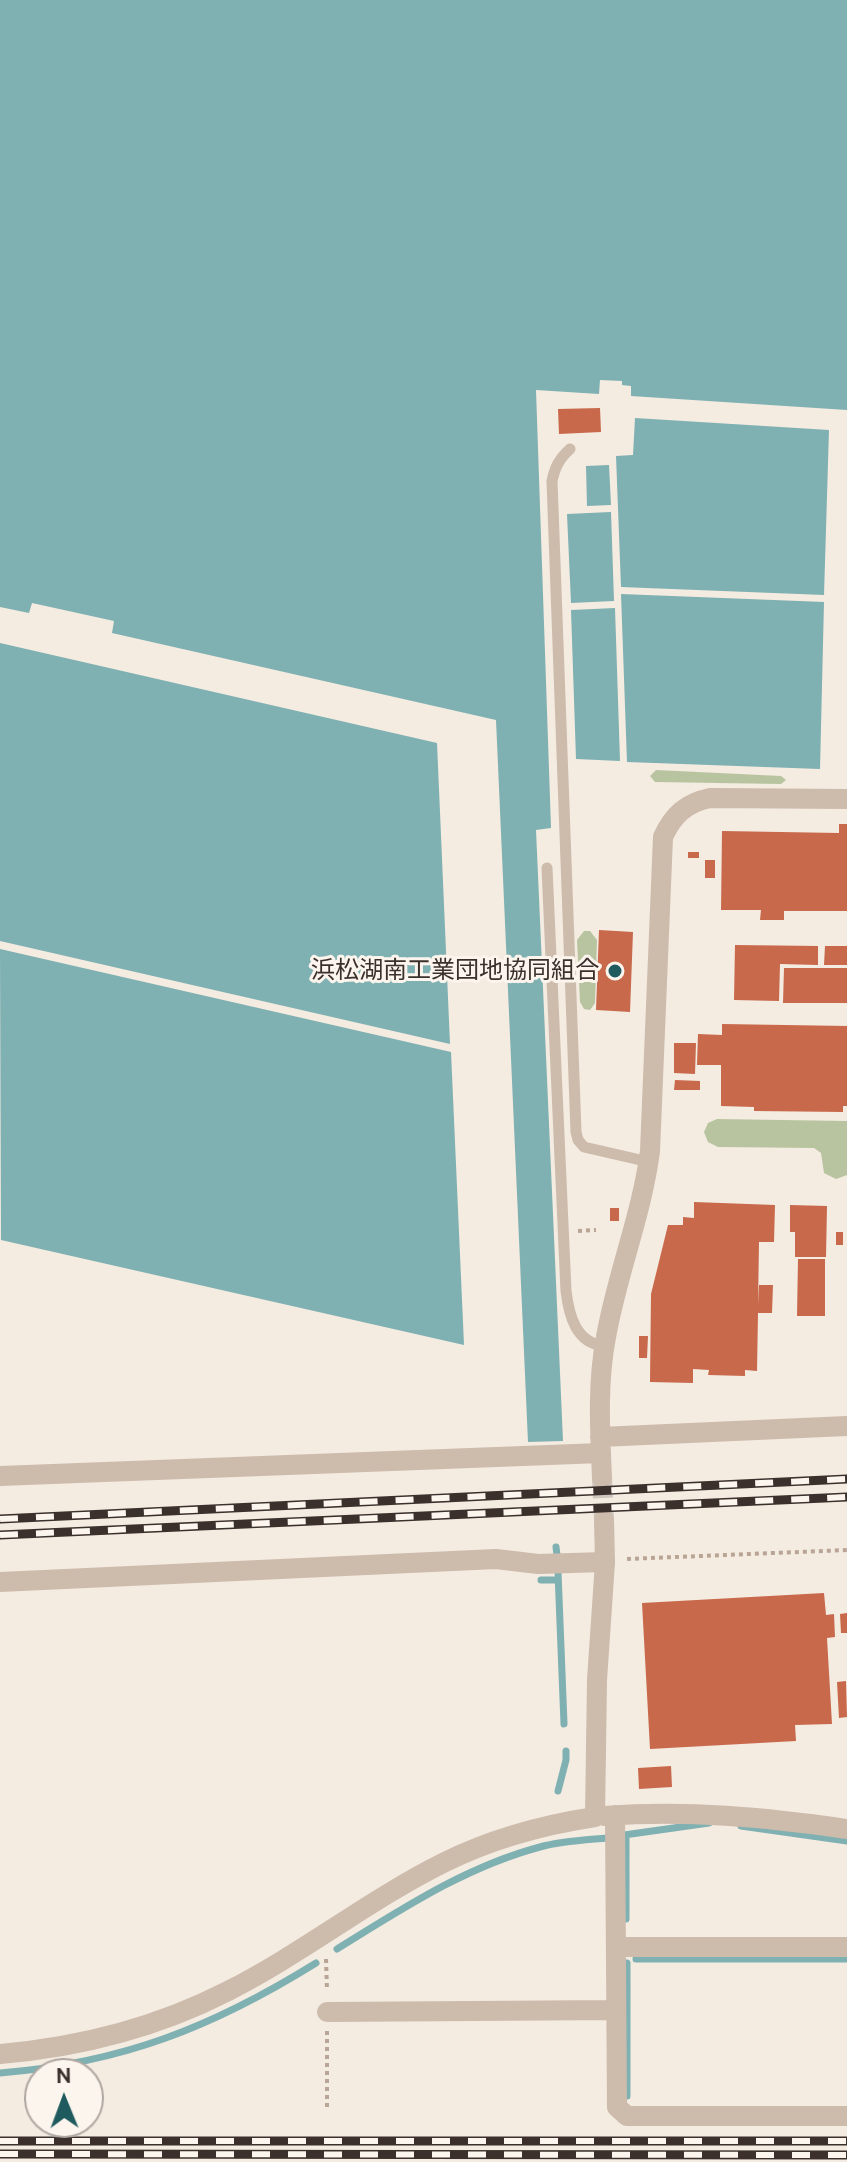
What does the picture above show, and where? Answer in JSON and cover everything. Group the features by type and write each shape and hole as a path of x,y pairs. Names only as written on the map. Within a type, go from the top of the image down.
{"street":[{"path":"602,1478 599,1405 604,1346 649,1162 661,850 668,826 686,807 710,798 847,799"},
{"path":"0,1476 600,1445 847,1426"},
{"path":"604,1520 605,1562 597,1680 616,1947 617,2107 627,2116 847,2116"},
{"path":"0,1582 496,1559 538,1564 605,1562"},
{"path":"0,2054 101,2039 169,2018 254,1978 444,1863 502,1838 563,1822 605,1816 727,1814 847,1829"},
{"path":"616,1947 847,1947"},
{"path":"327,2012 616,2010"}],"lane":[{"path":"570,449 560,458 552,481 576,1132 584,1147 649,1162"},
{"path":"547,868 566,1291 579,1332 588,1343 604,1346"}],"path":[{"path":"582,1231 596,1230"},
{"path":"605,1562 847,1550"}],"green space":[{"path":"656,770 781,776 786,780 781,784 655,782 650,776"},
{"path":"584,931 590,931 597,940 595,1003 590,1010 584,1009 580,1002 577,940"},
{"path":"717,1119 847,1121 847,1175 836,1179 824,1173 821,1153 814,1148 718,1147 708,1142 704,1132 708,1123"}],"water":[{"path":"0,0 847,0 847,410 631,396 631,386 622,385 622,381 600,380 599,394 536,390 551,828 536,830 563,1441 528,1442 496,720 112,633 114,621 32,603 29,613 0,607"},
{"path":"635,418 829,430 824,595 621,587 616,456 633,455"},
{"path":"609,465 611,505 587,506 586,466"},
{"path":"611,512 614,601 571,603 567,514"},
{"path":"621,594 824,602 820,769 627,762"},
{"path":"615,608 620,761 576,759 571,610"},
{"path":"0,643 437,743 450,1044 0,941"},
{"path":"0,949 451,1052 464,1345 1,1240"}],"building":[{"path":"600,408 601,432 559,434 558,409"},
{"path":"839,824 847,824 847,911 784,911 784,920 760,920 761,910 721,910 722,831 839,833"},
{"path":"688,852 699,852 699,858 688,858"},
{"path":"705,860 715,860 715,878 705,878"},
{"path":"599,930 633,932 630,1012 596,1010"},
{"path":"735,945 818,946 818,965 780,964 779,1001 734,1000"},
{"path":"825,946 847,946 847,965 824,965"},
{"path":"784,968 847,968 847,1003 783,1003"},
{"path":"722,1024 847,1026 847,1106 843,1106 843,1112 754,1111 754,1107 721,1106 721,1065 697,1065 698,1034 722,1035"},
{"path":"674,1043 696,1043 695,1074 674,1073"},
{"path":"675,1080 700,1081 700,1090 674,1090"},
{"path":"694,1202 775,1205 774,1242 759,1242 758,1305 759,1285 773,1285 772,1313 758,1313 757,1371 745,1370 745,1376 708,1375 709,1370 693,1369 693,1383 650,1382 651,1294 668,1225 683,1225 683,1217 694,1218"},
{"path":"790,1205 827,1206 826,1257 795,1257 795,1232 790,1232"},
{"path":"610,1208 619,1208 619,1221 610,1221"},
{"path":"836,1232 843,1232 843,1245 836,1245"},
{"path":"798,1259 825,1259 825,1316 797,1316"},
{"path":"639,1336 648,1336 647,1358 639,1358"},
{"path":"824,1593 826,1615 834,1614 835,1637 827,1638 832,1724 795,1725 796,1741 650,1749 642,1603"},
{"path":"847,1613 847,1633 841,1633 840,1614"},
{"path":"846,1681 847,1717 839,1718 837,1682"},
{"path":"671,1766 672,1787 639,1789 638,1768"}],"waterway":[{"path":"556,1547 557,1555"},
{"path":"558,1572 564,1724"},
{"path":"541,1580 558,1580"},
{"path":"558,1791 566,1751"},
{"path":"624,1835 709,1823"},
{"path":"741,1826 847,1841"},
{"path":"626,1835 626,1919"},
{"path":"337,1949 435,1890 512,1855 548,1845 607,1838"},
{"path":"636,1959 847,1959"},
{"path":"0,2073 86,2061 165,2038 240,2006 316,1963"},
{"path":"627,1963 627,2096"}],"tunnel":[{"path":"602,1478 604,1520"}],"railway":[{"path":"0,1519 847,1479"},
{"path":"0,1535 847,1497"},
{"path":"0,2141 847,2141"},
{"path":"0,2154 847,2155"}],"place":[{"name":"浜松湖南工業団地協同組合","path":"615,971"}]}
